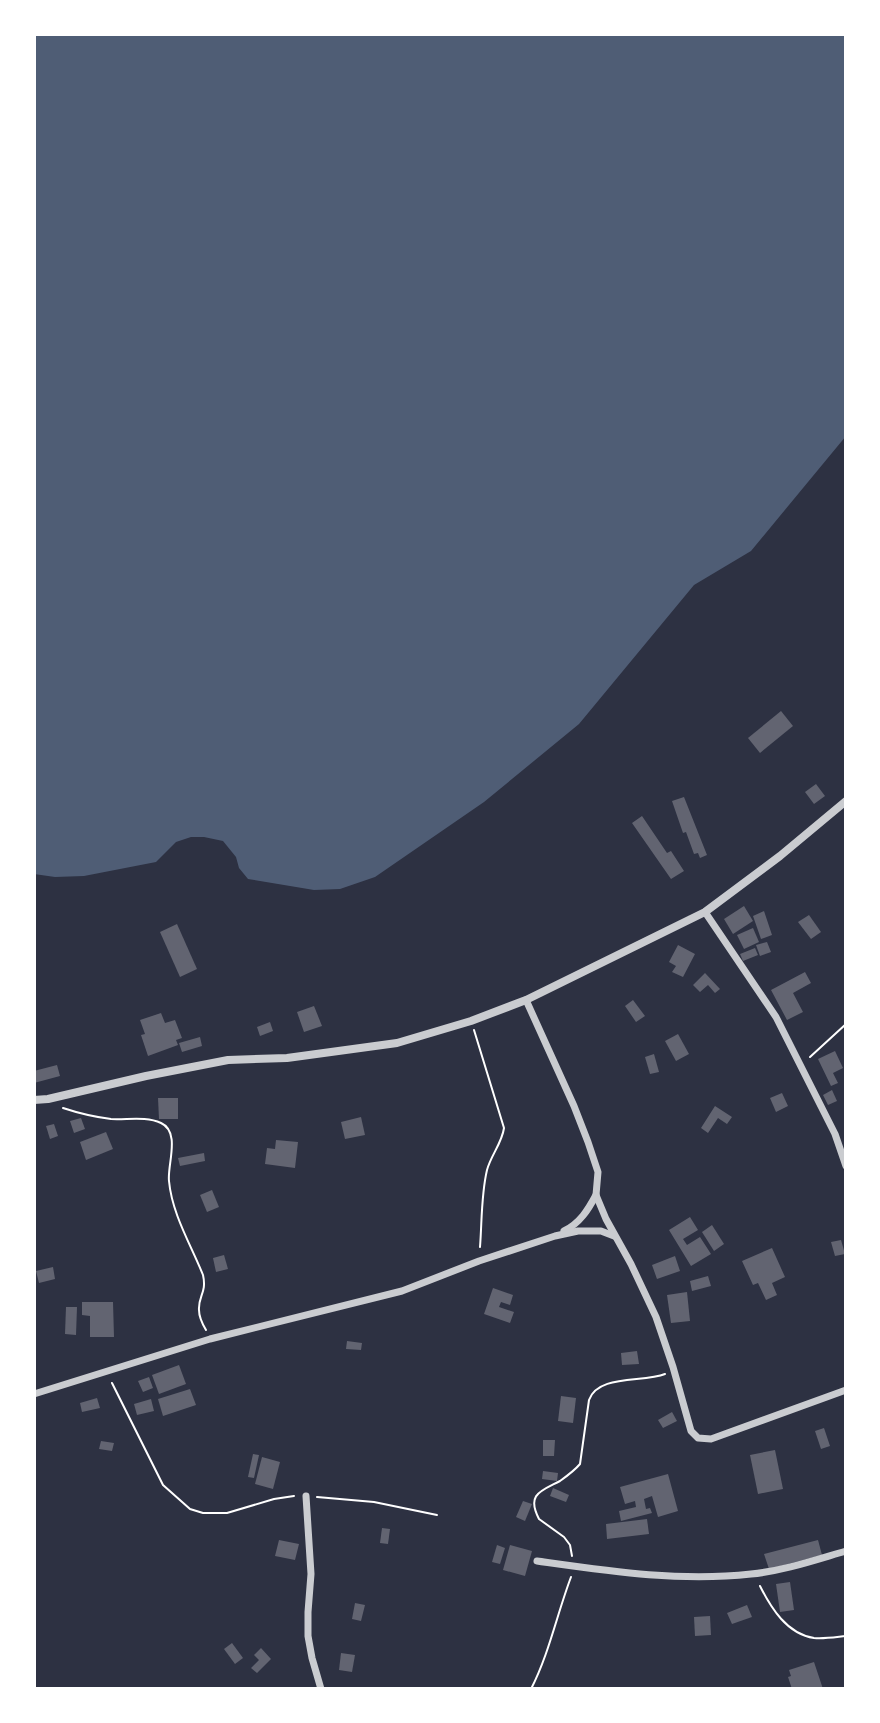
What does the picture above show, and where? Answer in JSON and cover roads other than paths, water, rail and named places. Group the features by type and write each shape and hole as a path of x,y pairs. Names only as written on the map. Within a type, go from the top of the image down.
{"street":[{"path":"34,1100 228,1060 287,1058 397,1043 471,1021 526,1000 705,912 846,801"},
{"path":"705,912 776,1017 835,1134 846,1166"},
{"path":"526,1000 574,1106 598,1172 596,1195 589,1209 574,1226 555,1236"},
{"path":"596,1195 656,1317 691,1431 698,1438 711,1439 728,1434 846,1390"},
{"path":"34,1394 210,1339 402,1291 555,1236 578,1231 601,1231 616,1237"},
{"path":"306,1496 311,1574 308,1636 321,1689"},
{"path":"537,1561 699,1578 754,1574 846,1551"}],"water":[{"path":"34,34 846,34 846,436 751,551 694,585 579,724 484,802 375,877 340,889 314,890 248,879 223,841 204,837 176,842 156,862 84,876 34,874"}]}
